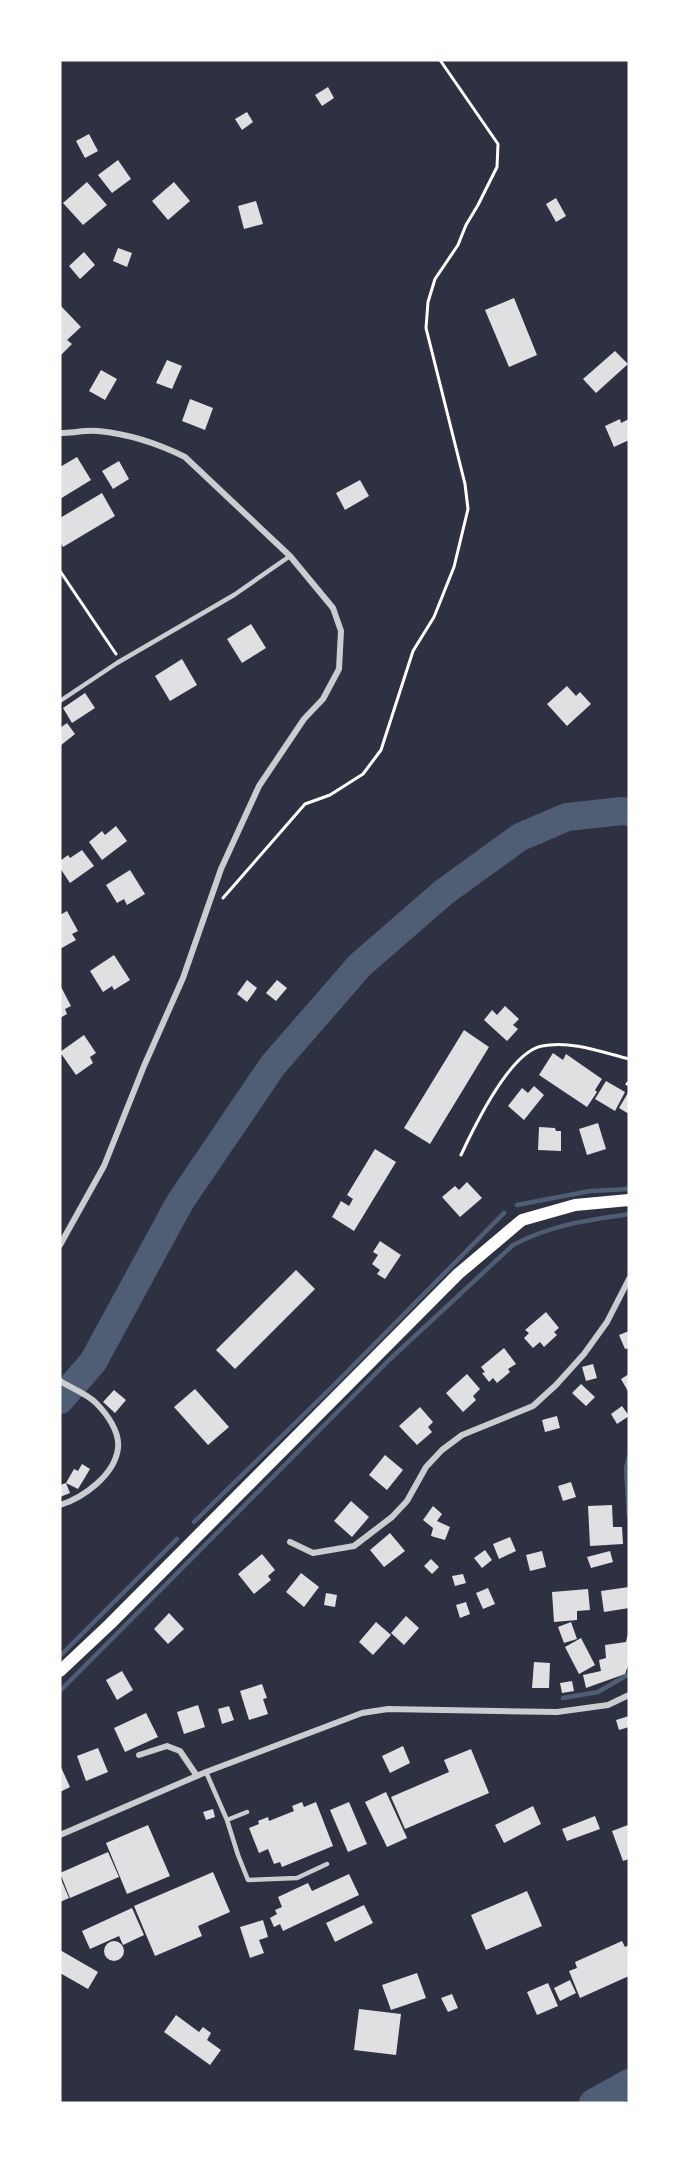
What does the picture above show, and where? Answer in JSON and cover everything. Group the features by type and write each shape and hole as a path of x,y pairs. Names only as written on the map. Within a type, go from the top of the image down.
{"main road":[{"path":"60,1671 133,1601 459,1274 522,1220 575,1205 629,1200"}],"street":[{"path":"60,433 96,431 120,434 164,446 185,457 290,556 316,585 333,608 341,631 339,669 323,699 304,719 259,786 221,869 183,978 144,1066 104,1166 60,1245"},
{"path":"290,1542 313,1553 354,1546 392,1517 407,1501 426,1467 442,1450 462,1435 533,1406 556,1385 584,1354 607,1322 629,1279"},
{"path":"60,1381 94,1401 111,1420 118,1447 112,1466 101,1480 84,1493 60,1505"},
{"path":"60,1835 206,1772 362,1713 388,1709 557,1712 608,1705 629,1695"},
{"path":"139,1755 167,1746 180,1751 197,1776"}],"lane":[{"path":"60,701 122,660 226,601 290,556"},
{"path":"206,1772 227,1820 248,1880 297,1878 327,1864"},
{"path":"227,1820 247,1812"}],"path":[{"path":"203,922 305,804 330,795 363,774 381,750 412,651 434,617 461,543 468,509 465,484 426,328 428,302 435,279 458,245 497,167 498,144 442,60"},
{"path":"60,571 110,647 122,660"},
{"path":"461,1155 488,1102 504,1078 527,1053 539,1046 552,1044 572,1046 629,1059"}],"building":[{"path":"328,87 334,98 322,106 315,95"},
{"path":"247,112 253,122 242,130 235,119"},
{"path":"89,134 98,151 85,158 76,141"},
{"path":"118,160 131,179 112,193 98,175"},
{"path":"87,182 107,205 83,225 63,203"},
{"path":"174,182 190,201 168,220 152,201"},
{"path":"556,198 566,216 556,222 546,204"},
{"path":"256,201 263,224 244,229 238,206"},
{"path":"118,248 132,253 127,267 113,261"},
{"path":"84,252 95,265 80,279 69,266"},
{"path":"514,298 537,355 509,367 485,310"},
{"path":"60,305 81,327 67,340 72,344 60,356"},
{"path":"615,351 628,364 596,393 583,379"},
{"path":"167,360 182,366 172,389 156,383"},
{"path":"101,370 117,379 105,400 89,391"},
{"path":"190,399 213,408 205,430 182,421"},
{"path":"620,419 621,423 629,419 629,440 614,447 605,426"},
{"path":"77,457 91,480 60,499 60,467"},
{"path":"119,461 129,479 113,489 102,471"},
{"path":"360,480 369,496 345,510 336,493"},
{"path":"102,493 115,516 63,547 60,542 60,518"},
{"path":"251,624 266,648 242,663 227,639"},
{"path":"182,659 197,685 170,701 155,676"},
{"path":"567,686 576,696 580,692 591,704 567,726 547,704"},
{"path":"85,693 95,708 72,723 63,708"},
{"path":"67,723 75,734 60,746 60,728"},
{"path":"116,826 127,841 102,860 89,842 102,831 105,835"},
{"path":"82,850 94,866 70,883 60,868 60,861"},
{"path":"130,870 145,894 127,905 124,899 117,903 106,885"},
{"path":"67,911 78,931 72,934 76,940 60,949 60,915"},
{"path":"114,955 130,980 114,990 112,986 103,992 90,971"},
{"path":"247,980 257,988 247,1002 237,994"},
{"path":"277,980 287,988 276,1001 266,993"},
{"path":"60,985 71,1006 65,1009 67,1014 60,1018"},
{"path":"505,1006 519,1019 513,1025 518,1029 507,1041 484,1020 492,1010 497,1015"},
{"path":"464,1030 489,1047 430,1144 404,1128"},
{"path":"84,1035 96,1053 90,1057 93,1063 76,1075 60,1052"},
{"path":"553,1053 563,1060 566,1054 602,1079 587,1107 539,1075"},
{"path":"606,1081 625,1092 615,1111 595,1099"},
{"path":"534,1086 544,1095 524,1120 508,1106 522,1088 528,1093"},
{"path":"629,1091 629,1114 619,1108"},
{"path":"598,1123 606,1149 587,1155 579,1129"},
{"path":"539,1127 555,1128 556,1131 561,1131 561,1151 538,1150"},
{"path":"375,1149 396,1162 354,1231 332,1217 341,1201 349,1206 353,1199 347,1195"},
{"path":"467,1182 482,1198 460,1217 442,1197 455,1186 459,1190"},
{"path":"380,1241 401,1255 385,1279 377,1274 380,1270 372,1264 378,1255 373,1252"},
{"path":"296,1270 315,1289 235,1369 216,1350"},
{"path":"546,1312 559,1328 554,1332 557,1335 544,1347 540,1342 533,1348 524,1338 529,1333 525,1330"},
{"path":"629,1331 629,1348 625,1349 619,1335"},
{"path":"504,1348 516,1364 508,1369 510,1372 497,1383 493,1378 489,1382 482,1373 485,1372 481,1367"},
{"path":"593,1364 597,1378 586,1381 582,1367"},
{"path":"467,1374 480,1389 473,1396 476,1400 463,1412 446,1393"},
{"path":"629,1374 629,1393 621,1379"},
{"path":"581,1384 595,1397 586,1406 572,1393"},
{"path":"195,1389 229,1427 208,1445 174,1407"},
{"path":"114,1390 126,1400 115,1413 103,1402"},
{"path":"622,1406 629,1416 617,1424 611,1414"},
{"path":"420,1407 433,1422 428,1427 432,1432 417,1445 399,1426"},
{"path":"557,1416 560,1428 545,1432 542,1420"},
{"path":"385,1455 403,1470 387,1490 369,1475"},
{"path":"82,1464 90,1469 78,1489 66,1483 74,1469 78,1471"},
{"path":"571,1482 576,1497 563,1501 558,1486"},
{"path":"66,1483 70,1493 60,1497 60,1485"},
{"path":"351,1501 369,1517 352,1537 334,1521"},
{"path":"612,1505 613,1527 622,1527 623,1544 590,1546 588,1506"},
{"path":"433,1506 442,1514 437,1521 450,1527 445,1540 431,1536 433,1528 423,1520"},
{"path":"390,1533 405,1551 384,1567 370,1550"},
{"path":"510,1537 516,1551 499,1559 493,1544"},
{"path":"485,1550 492,1560 482,1568 474,1558"},
{"path":"542,1551 546,1567 530,1571 526,1555"},
{"path":"610,1551 613,1562 591,1568 587,1557"},
{"path":"262,1554 275,1570 268,1576 271,1580 254,1594 238,1574"},
{"path":"431,1559 439,1567 432,1574 424,1566"},
{"path":"301,1573 319,1587 304,1607 286,1592"},
{"path":"463,1574 466,1583 455,1586 452,1576"},
{"path":"629,1587 629,1608 604,1612 601,1591"},
{"path":"488,1588 495,1604 483,1609 476,1593"},
{"path":"588,1589 590,1610 577,1611 577,1620 554,1622 552,1592"},
{"path":"326,1593 337,1595 335,1607 324,1605"},
{"path":"466,1602 470,1614 460,1618 456,1605"},
{"path":"169,1613 184,1629 168,1644 154,1629"},
{"path":"406,1616 419,1628 404,1645 391,1633"},
{"path":"376,1622 391,1635 373,1655 359,1642"},
{"path":"571,1622 577,1639 564,1643 558,1627"},
{"path":"628,1634 629,1663 625,1674 586,1688 583,1675 601,1671 599,1660 606,1658 605,1645 626,1642"},
{"path":"581,1638 595,1665 579,1674 565,1647"},
{"path":"534,1662 550,1663 549,1688 532,1688"},
{"path":"122,1671 133,1690 117,1700 106,1680"},
{"path":"572,1681 574,1691 562,1693 560,1683"},
{"path":"262,1684 267,1698 263,1699 268,1714 249,1720 240,1691"},
{"path":"198,1705 205,1727 184,1734 177,1712"},
{"path":"229,1706 234,1720 222,1724 218,1709"},
{"path":"146,1713 158,1737 125,1752 114,1728"},
{"path":"629,1716 629,1727 619,1730 616,1720"},
{"path":"403,1746 410,1763 390,1773 382,1756"},
{"path":"98,1748 108,1772 86,1781 77,1756"},
{"path":"471,1749 489,1793 405,1829 391,1797 449,1772 444,1760"},
{"path":"60,1765 70,1787 60,1792"},
{"path":"386,1792 407,1838 387,1847 365,1802"},
{"path":"302,1802 304,1807 316,1802 333,1846 282,1867 280,1862 274,1864 268,1849 259,1853 249,1828 268,1817 269,1821 294,1811 292,1806"},
{"path":"349,1802 367,1844 348,1852 330,1810"},
{"path":"533,1806 541,1824 504,1843 495,1825"},
{"path":"213,1809 215,1817 206,1820 203,1812"},
{"path":"595,1816 600,1829 567,1841 562,1829"},
{"path":"148,1825 170,1876 127,1894 106,1843"},
{"path":"628,1825 629,1859 623,1861 612,1831"},
{"path":"108,1852 119,1877 70,1898 60,1873"},
{"path":"213,1872 230,1912 198,1926 202,1936 155,1956 134,1906"},
{"path":"349,1874 359,1895 283,1931 280,1924 274,1927 270,1918 277,1914 275,1910 282,1907 278,1897 308,1883 312,1891"},
{"path":"60,1877 69,1898 60,1902"},
{"path":"527,1891 542,1926 486,1950 471,1915"},
{"path":"364,1905 373,1923 335,1942 326,1923"},
{"path":"132,1908 144,1935 123,1945 119,1936 90,1949 82,1931"},
{"path":"263,1920 268,1937 259,1940 264,1953 250,1958 240,1927"},
{"path":"114,1941 121,1944 124,1951 121,1958 114,1961 107,1958 104,1951 107,1944"},
{"path":"622,1941 625,1947 629,1945 629,1976 580,1998 569,1971 577,1968 575,1962"},
{"path":"60,1950 98,1972 88,1989 60,1973"},
{"path":"417,1973 426,1998 391,2010 382,1985"},
{"path":"570,1980 576,1993 560,2001 554,1988"},
{"path":"548,1983 558,2006 537,2015 527,1992"},
{"path":"452,1994 458,2008 448,2012 441,1998"},
{"path":"359,2009 401,2014 396,2055 354,2050"},
{"path":"176,2015 199,2032 203,2027 211,2033 207,2040 221,2050 210,2065 164,2032"}],"waterway":[{"path":"60,1400 93,1362 180,1202 273,1065 360,965 444,892 520,837 567,817 629,812"},
{"path":"517,1205 590,1191 629,1189"},
{"path":"194,1522 333,1386 504,1213"},
{"path":"60,1691 388,1361 513,1245 555,1228 629,1214"},
{"path":"629,1456 626,1468 629,1516"},
{"path":"60,1656 177,1539"},
{"path":"563,1698 598,1692 629,1674"},
{"path":"593,2103 629,2083"}]}
